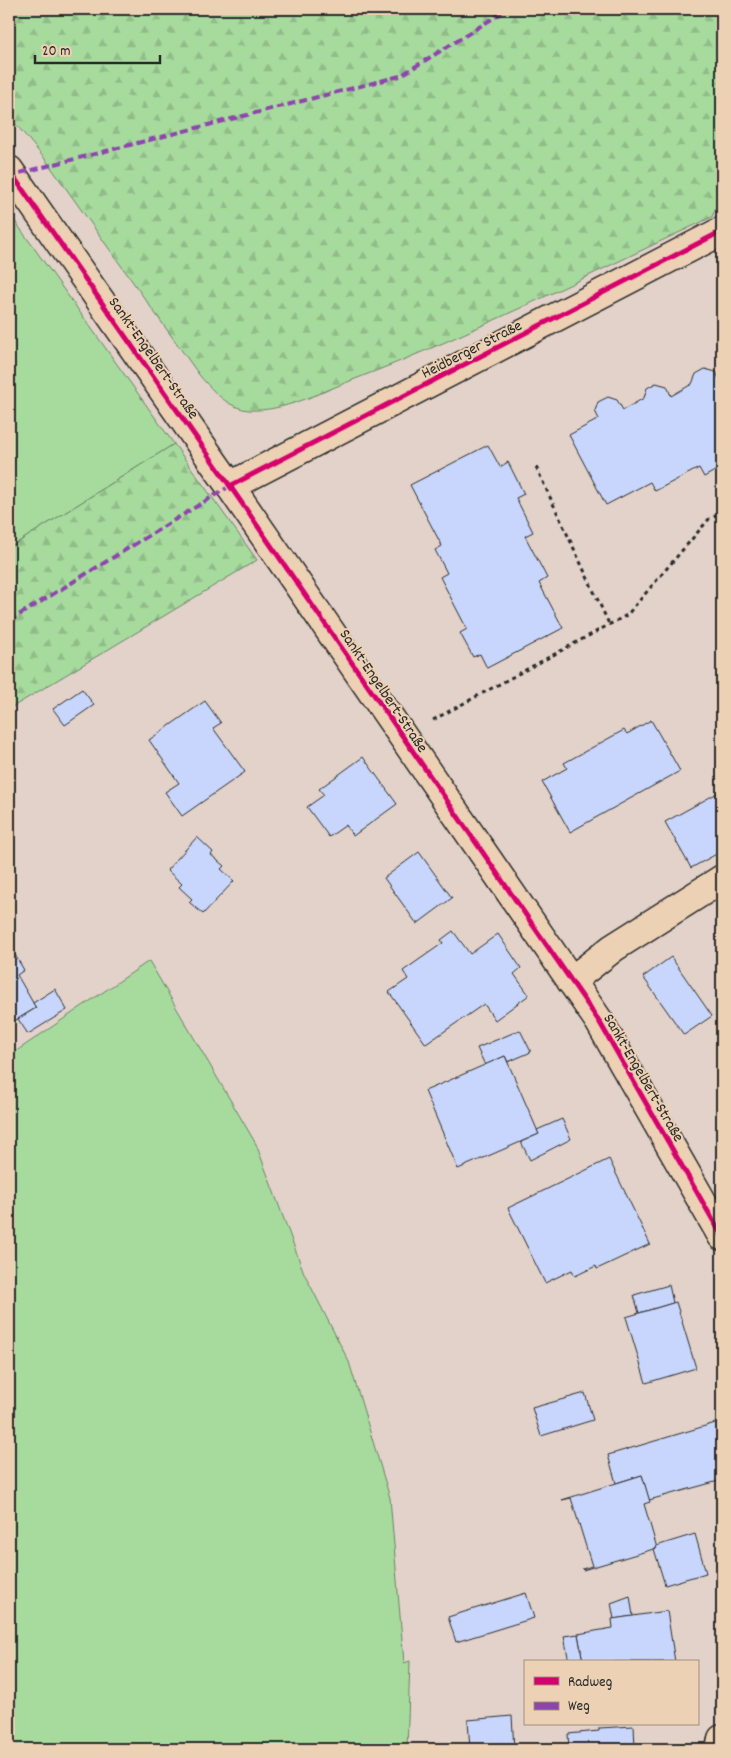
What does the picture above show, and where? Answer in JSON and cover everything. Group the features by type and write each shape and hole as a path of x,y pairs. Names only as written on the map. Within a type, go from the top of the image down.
{"street":[{"name":"Sankt-Engelbert-Straße","path":"9,170 230,486 599,1021 722,1236"},
{"name":"Heidberger Straße","path":"230,486 722,231"},
{"path":"571,981 613,948 722,879"},
{"path":"720,1749 722,1739"}],"path":[{"path":"536,467 609,624"},
{"path":"402,737 627,615 709,519 722,513"}],"green space":[{"path":"9,9 722,9 722,195 712,217 442,343 301,401 262,410 241,409 222,398 200,376 45,159 9,116"},
{"path":"9,213 174,444 9,548"},
{"path":"174,444 257,560 9,709 9,548"},
{"path":"149,961 256,1144 304,1273 349,1362 390,1498 404,1663 410,1661 407,1749 9,1749 9,1056"}],"building":[{"path":"705,369 716,372 720,381 722,380 722,467 704,477 699,468 655,491 650,482 606,505 569,435 599,419 595,411 598,402 608,397 617,400 623,410 644,398 647,388 656,383 667,386 671,396 692,384 696,374"},
{"path":"488,445 500,467 508,462 524,494 516,498 533,532 525,536 547,578 539,583 563,628 487,668 480,654 473,657 460,633 467,629 440,577 447,573 435,550 442,546 410,485"},
{"path":"82,689 94,705 65,725 53,709"},
{"path":"205,701 221,723 213,728 245,772 182,816 165,792 179,783 149,740"},
{"path":"651,720 680,771 570,832 542,782 567,768 564,763 624,730 627,734"},
{"path":"363,757 397,804 353,836 346,825 329,837 307,807 324,795 319,789"},
{"path":"721,791 722,851 691,868 665,822"},
{"path":"197,837 213,852 211,855 224,866 221,869 234,881 203,914 189,902 192,899 179,887 182,884 167,870"},
{"path":"419,852 452,898 417,924 384,878"},
{"path":"453,931 470,954 498,934 521,968 514,974 529,995 495,1020 484,1004 426,1044 389,992 408,979 403,971 443,943 441,940"},
{"path":"15,955 24,970 17,975 36,1008 9,1024 9,959"},
{"path":"671,957 712,1016 684,1035 643,977"},
{"path":"55,989 67,1010 28,1034 18,1019 36,1008 33,1003"},
{"path":"520,1030 531,1052 508,1062 505,1056 485,1065 477,1048"},
{"path":"505,1056 539,1134 458,1169 425,1091"},
{"path":"562,1119 571,1139 530,1160 521,1142 539,1134 537,1130"},
{"path":"609,1159 650,1244 597,1269 596,1266 575,1276 572,1270 545,1283 508,1208"},
{"path":"669,1285 673,1303 639,1313 634,1295"},
{"path":"676,1302 696,1368 646,1383 626,1317"},
{"path":"585,1393 593,1420 541,1436 532,1408"},
{"path":"722,1421 722,1480 649,1500 642,1475 616,1483 608,1455"},
{"path":"642,1475 650,1502 644,1504 657,1548 583,1570 592,1566 571,1498 562,1500"},
{"path":"695,1534 706,1573 665,1585 654,1549 657,1548 656,1546"},
{"path":"526,1593 534,1618 456,1642 448,1617"},
{"path":"630,1596 633,1616 614,1619 611,1603"},
{"path":"667,1611 675,1660 583,1660 578,1634 613,1628 612,1619"},
{"path":"578,1634 583,1660 569,1660 564,1636"},
{"path":"512,1716 514,1749 470,1749 468,1720"},
{"path":"634,1726 635,1749 569,1749 568,1734 599,1731 599,1728"}],"marked path":[{"path":"9,173 12,175 400,76 508,9"},
{"path":"9,621 230,486"}],"cycle path":[{"path":"9,170 230,486 599,1021 722,1236"},
{"path":"230,486 722,231"}]}
